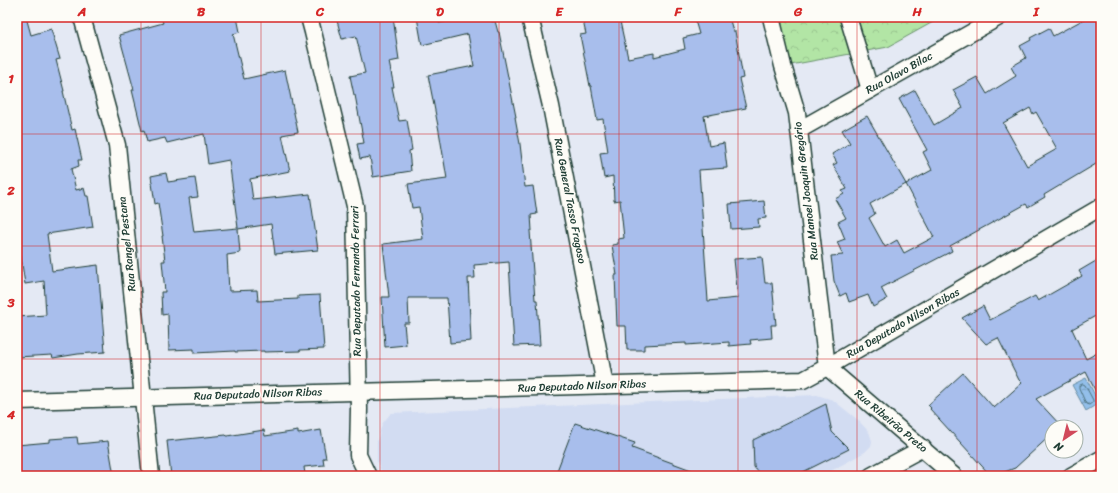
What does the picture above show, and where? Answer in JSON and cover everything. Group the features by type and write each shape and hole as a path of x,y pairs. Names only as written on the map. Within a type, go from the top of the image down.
{"street":[{"name":"Rua Rangel Pestana","path":"82,17 117,145 151,476"},
{"name":"Rua Deputado Fernando Ferrari","path":"309,17 314,32 355,206 359,409 358,455 368,476"},
{"name":"Rua General Tasso Fragoso","path":"530,17 551,106 605,385"},
{"name":"Rua Manoel Joaquin Gregório","path":"771,17 798,113 827,367"},
{"path":"848,17 870,90"},
{"name":"Rua Olavo Bilac","path":"799,130 1000,17"},
{"name":"Rua Deputado Nilson Ribas","path":"17,401 804,380 1101,207"},
{"name":"Rua Ribeirão Preto","path":"827,367 954,476"},
{"path":"871,476 923,448"},
{"path":"1071,476 1101,459"}],"shaded area":[{"path":"817,395 833,400 858,420 869,432 872,441 871,446 865,452 822,476 383,476 377,461 377,442 382,424 391,413"}],"green space":[{"path":"773,17 942,17 888,47 785,66"}],"water":[{"path":"1086,378 1099,403 1086,411 1072,385"}],"building":[{"path":"17,17 26,17 31,35 51,29 60,59 56,60 72,130 75,129 82,160 78,160 79,166 71,169 76,190 84,188 86,196 88,196 93,227 47,234 52,271 98,265 105,352 53,358 52,355 17,357 17,317 46,315 44,281 25,284 17,231"},
{"path":"161,17 237,17 240,32 233,34 244,79 285,70 298,132 282,135 290,171 250,179 253,200 310,194 318,250 275,254 271,224 238,229 240,253 227,255 229,291 257,290 258,301 298,299 298,296 320,295 324,349 300,351 235,351 194,353 194,349 169,350 168,314 162,315 161,292 165,292 162,261 165,261 163,236 158,203 155,204 151,176 166,173 168,182 195,178 198,197 189,198 194,232 238,228 229,160 208,164 204,134 167,143 165,138 147,142 144,130 142,131 132,90 134,90 119,35 163,23"},
{"path":"336,17 393,17 399,60 389,62 394,87 392,87 399,121 407,120 412,150 409,151 411,171 373,177 370,157 360,159 357,144 364,143 350,76 365,73 356,36 342,39"},
{"path":"417,17 438,17 439,23 466,17 490,17 491,22 495,21 499,32 516,117 525,187 533,186 537,214 531,215 532,231 530,231 540,345 514,346 509,262 474,265 475,278 468,278 471,341 450,343 447,298 408,298 409,323 404,323 406,345 385,347 382,297 389,297 383,244 423,239 419,207 412,208 408,184 447,179 428,75 474,66 468,34 422,45"},
{"path":"582,17 619,17 628,58 654,53 654,57 685,49 683,38 699,34 694,17 729,17 733,31 735,31 743,78 739,79 746,108 704,116 709,146 724,143 727,168 699,170 708,301 738,298 734,259 762,257 765,283 772,283 776,325 771,325 772,338 750,340 751,344 729,346 729,342 686,345 686,343 644,345 644,350 627,350 626,326 617,326 615,275 617,275 612,245 618,244 618,239 624,238 620,200 614,201 613,176 604,178 600,153 608,152 603,119 597,120 580,35 586,34"},
{"path":"1088,17 1101,17 1101,161 1044,195 1045,197 1028,207 1026,204 950,246 952,251 881,288 887,299 873,307 868,295 849,302 846,293 840,296 834,281 831,256 843,255 837,242 845,239 838,222 846,218 835,199 844,194 842,191 847,189 833,165 837,163 832,154 850,143 842,130 867,116 906,184 932,170 923,152 927,150 899,99 915,90 934,125 963,108 953,90 977,77 987,94 1016,76 1011,67 1026,58 1020,46 1031,40 1030,38 1049,28 1053,36","holes":["1030,108 1033,114 1036,112 1057,149 1027,166 1003,123","906,184 934,237 904,253 897,240 885,247 869,218 875,214 870,204"]},
{"path":"764,201 766,218 758,219 759,227 731,229 729,204"},
{"path":"1101,258 1101,313 1072,329 1086,359 1101,351 1101,402 1086,372 1036,399 1055,419 1044,419 1044,441 1015,468 991,476 928,405 963,373 994,408 1022,383 1019,380 998,338 986,344 962,318 983,306 990,320 1035,296 1038,301 1082,276 1079,271"},
{"path":"826,404 832,432 849,449 795,476 761,476 754,467 753,440"},
{"path":"575,423 635,443 632,448 702,474 702,476 555,476"},
{"path":"264,430 265,436 298,431 298,434 321,430 326,458 323,458 324,465 304,467 305,474 295,476 171,476 167,441 227,436"},
{"path":"77,437 78,444 108,441 114,476 17,476 17,445 50,442 50,439"}]}
